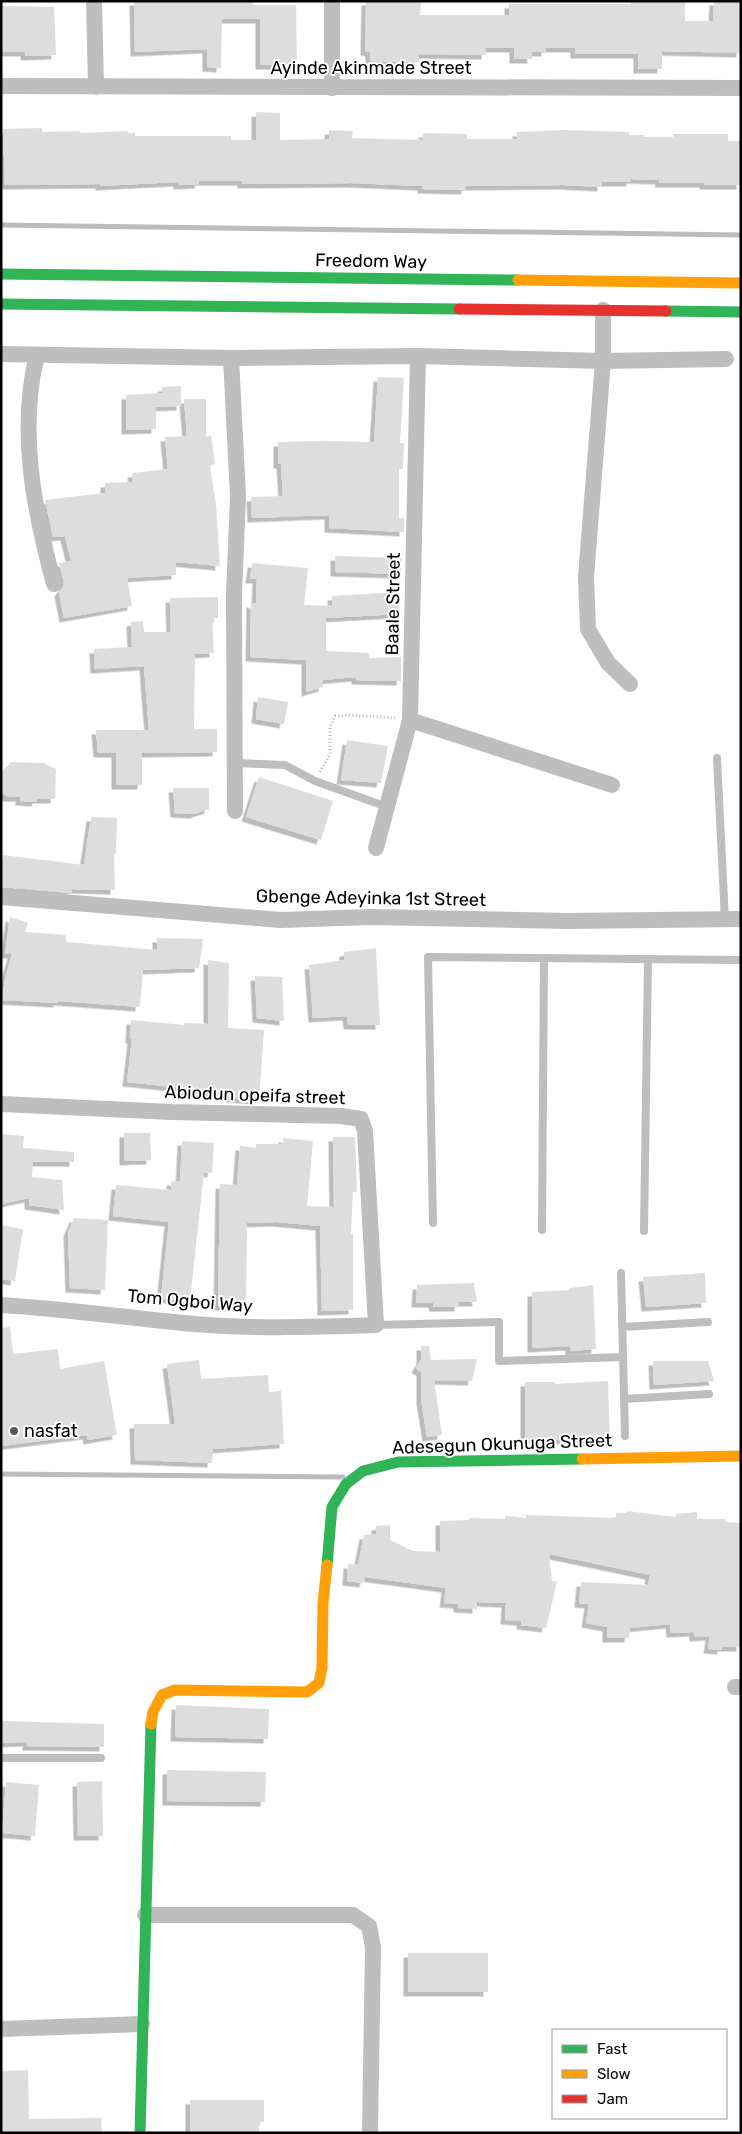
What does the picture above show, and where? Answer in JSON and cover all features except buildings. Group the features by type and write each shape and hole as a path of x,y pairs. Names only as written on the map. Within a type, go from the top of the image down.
{"main road":[{"name":"Freedom Way","path":"1,274 741,283"},
{"path":"1,304 741,312"},
{"name":"Adesegun Okunuga Street","path":"140,2133 150,1734 153,1712 162,1695 175,1690 307,1692 318,1683 322,1668 323,1603 332,1507 346,1484 363,1471 398,1462 741,1456"}],"street":[{"path":"94,1 96,87"},
{"path":"332,1 332,88"},
{"name":"Ayinde Akinmade Street","path":"1,86 741,88"},
{"path":"603,310 603,361 586,577 588,629 608,663 630,684"},
{"path":"1,354 232,358 418,356 603,361 726,360"},
{"path":"37,354 32,373 28,410 29,459 44,548 54,584"},
{"name":"Baale Street","path":"376,848 410,720 418,356"},
{"path":"232,358 238,496 234,595 235,811"},
{"path":"410,720 612,785"},
{"name":"Gbenge Adeyinka 1st Street","path":"1,897 281,920 371,918 567,921 733,919"},
{"name":"Abiodun opeifa street","path":"1,1104 172,1112 341,1116 361,1119 365,1131 376,1326"},
{"name":"Tom Ogboi Way","path":"1,1304 60,1308 195,1324 292,1328 376,1326"},
{"path":"145,1915 353,1915 369,1926 373,1947 370,2133"},
{"path":"1,2029 142,2024"}],"lane":[{"path":"717,758 733,919"},
{"path":"235,763 285,765 315,781 387,807"},
{"path":"433,1223 428,957 741,960"},
{"path":"542,1230 544,958"},
{"path":"644,1231 648,959"},
{"path":"621,1273 625,1436"},
{"path":"376,1326 500,1322 499,1361 623,1357"},
{"path":"622,1327 708,1322"},
{"path":"624,1399 709,1394"},
{"path":"1,1758 101,1758"}],"path":[{"path":"315,781 330,754 330,728 335,716 349,715 410,720"}],"waterway":[{"path":"1,225 741,235"},
{"path":"1,1474 343,1477"}],"traffic: fast":[{"path":"1,274 518,280"},
{"path":"1,304 459,309"},
{"path":"666,311 741,312"},
{"path":"327,1565 332,1507 346,1484 363,1471 398,1462 582,1459"},
{"path":"140,2133 151,1724"}],"traffic: slow":[{"path":"518,280 741,283"},
{"path":"582,1459 741,1456"},
{"path":"151,1724 153,1712 162,1695 175,1690 307,1692 319,1683 322,1668 323,1603 327,1565"}],"traffic: jam":[{"path":"459,309 666,311"}],"place":[{"name":"nasfat","path":"14,1431"}]}
